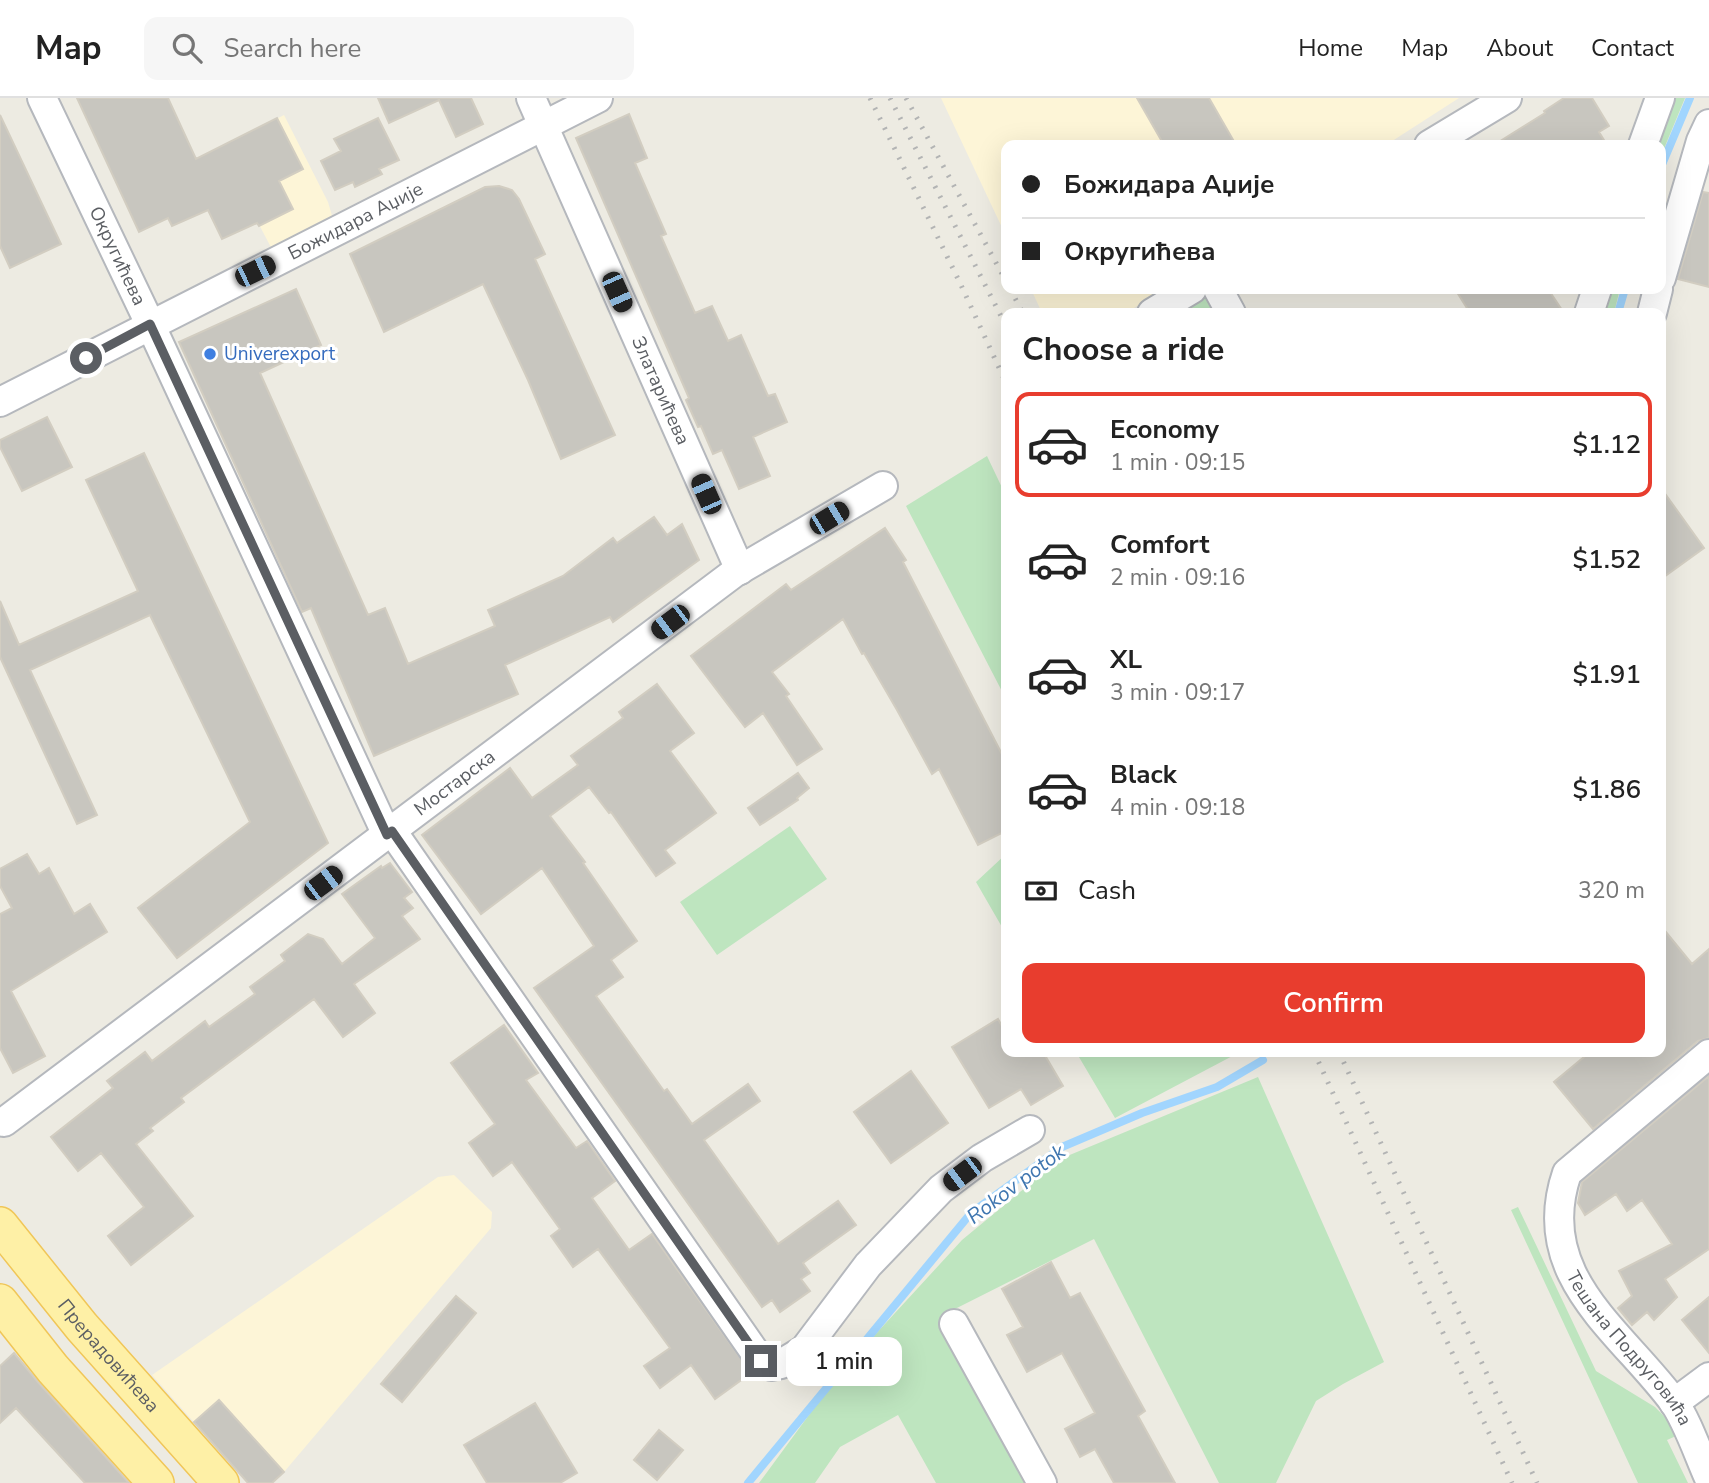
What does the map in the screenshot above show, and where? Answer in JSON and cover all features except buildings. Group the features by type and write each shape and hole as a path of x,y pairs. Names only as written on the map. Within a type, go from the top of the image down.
{"main road":[{"name":"Прерадовићева","path":"0,1225 82,1327 221,1483"},
{"path":"7,1323 156,1483"}],"street":[{"name":"Округићева","path":"42,98 390,833 761,1361 771,1366 781,1364 804,1350 868,1265 942,1189 982,1158 1030,1130"},
{"name":"Златарићева","path":"531,98 740,570"},
{"name":"Божидара Аџије","path":"0,402 598,98"},
{"path":"1437,140 1507,98"},
{"path":"1645,140 1660,98"},
{"path":"1666,261 1701,141 1709,124"},
{"path":"1160,308 1184,294"},
{"name":"Мостарска","path":"4,1122 740,570 883,486"},
{"name":"Тешана Подруговића","path":"1709,1054 1567,1173 1560,1195 1559,1216 1560,1240 1566,1263 1586,1299 1674,1403 1709,1478"},
{"path":"954,1324 1042,1483"},
{"path":"1674,1403 1709,1377"}],"shaded area":[{"path":"941,98 1459,98 1394,140 1001,140 1001,225"},
{"path":"284,115 328,202 335,226 275,255 219,148"},
{"path":"1033,294 1156,294 1134,308 1040,308"},
{"path":"454,1175 492,1212 491,1228 284,1472 248,1483 152,1375 438,1177"}],"green space":[{"path":"1672,98 1685,98 1666,144 1666,140 1656,140"},
{"path":"1203,294 1211,294 1220,308 1190,308"},
{"path":"1609,294 1619,294 1615,308 1604,308"},
{"path":"987,456 1001,485 1001,689 906,506"},
{"path":"790,826 827,879 717,955 680,902"},
{"path":"1001,859 1001,925 976,882"},
{"path":"1079,1057 1231,1057 1115,1118"},
{"path":"1258,1077 1384,1362 1316,1401 1276,1483 1219,1483 1094,1239 941,1316 1036,1483 936,1483 898,1415 840,1447 815,1483 759,1483 839,1374 962,1240 1060,1159"},
{"path":"1518,1207 1596,1371 1655,1407 1669,1421 1676,1436 1667,1440 1688,1483 1638,1483 1511,1210"}],"waterway":[{"name":"Rokov potok","path":"1666,155 1690,98"},
{"name":"Rokov potok","path":"1619,308 1624,294"},
{"name":"Rokov potok","path":"748,1483 971,1213 1062,1147 1142,1113 1217,1087 1263,1060"}],"railway":[{"path":"870,98 1001,372"},
{"path":"890,98 1001,316"},
{"path":"906,98 1001,272"},
{"path":"1013,294 1020,308"},
{"path":"1316,1057 1512,1483"},
{"path":"1341,1057 1537,1483"}],"place":[{"name":"Univerexport","path":"210,354"}],"route":[{"path":"86,358 150,324 387,835 392,831 761,1361"}]}
